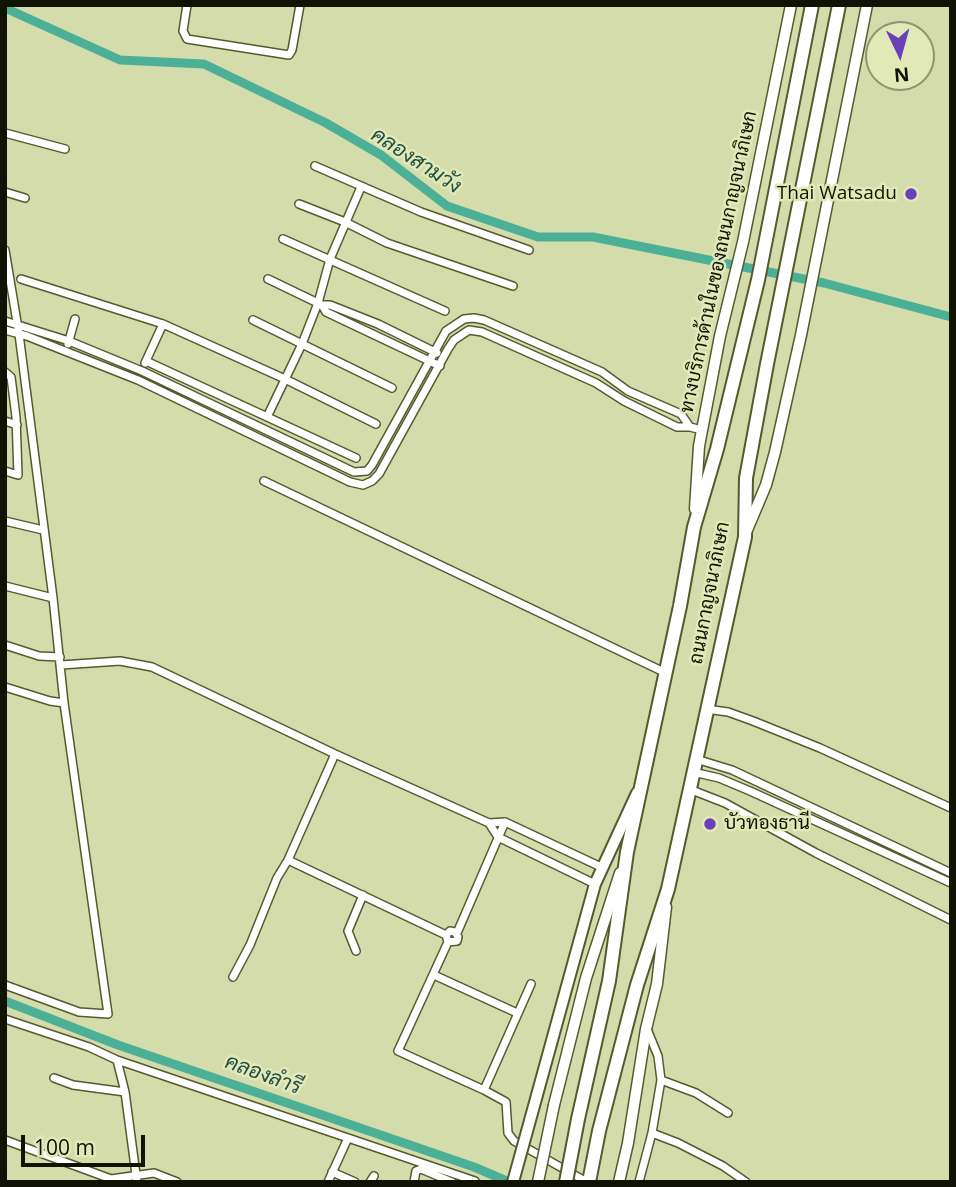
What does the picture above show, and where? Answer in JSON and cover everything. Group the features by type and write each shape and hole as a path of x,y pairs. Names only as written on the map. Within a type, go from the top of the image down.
{"highway":[{"name":"ถนนกาญจนาภิเษก","path":"566,1182 609,981 627,852 666,674 694,527 718,449 758,280 812,5"},
{"name":"ถนนกาญจนาภิเษก","path":"588,1182 636,985 668,889 744,537 746,478 839,5"}],"main road":[{"name":"ทางบริการด้านในของถนนกาญจนาภิเษก","path":"694,527 699,446 791,5"},
{"path":"744,537 766,485 816,261 867,5"},
{"path":"513,1182 594,884 640,786"},
{"path":"538,1182 586,978 627,852"},
{"path":"619,1182 646,1029 657,984 668,889"}],"street":[{"path":"187,5 183,32 187,38 289,55 300,5"},
{"path":"5,133 65,149"},
{"path":"316,166 421,212 529,250"},
{"path":"267,417 320,304 330,259 361,187"},
{"path":"5,192 25,198"},
{"path":"299,204 345,222 387,243 513,286"},
{"path":"284,239 446,311"},
{"path":"5,250 19,334 61,661 64,703 108,1014 79,1012 5,985"},
{"path":"21,279 163,324 376,424"},
{"path":"268,279 444,356"},
{"path":"320,304 326,312 440,366"},
{"path":"5,321 69,341 142,371 354,472 367,471 446,331 464,319 474,318 602,372 628,391 681,414 690,427"},
{"path":"66,351 75,319"},
{"path":"253,320 392,388"},
{"path":"138,380 163,324"},
{"path":"5,330 138,380 350,482 363,485 379,474 454,340 469,330 475,330 583,377 677,427 702,430"},
{"path":"146,361 356,458"},
{"path":"583,377 588,366"},
{"path":"5,372 11,377 17,425 18,475 5,471"},
{"path":"652,415 657,404"},
{"path":"5,421 17,425"},
{"path":"259,438 264,429"},
{"path":"264,481 666,674"},
{"path":"5,522 43,530"},
{"path":"5,586 53,598"},
{"path":"5,645 61,661 121,660 152,667 489,823 505,822 601,867"},
{"path":"5,687 64,703"},
{"path":"706,709 740,716 820,748 951,808"},
{"path":"233,977 250,945 277,878 288,860 335,754"},
{"path":"694,765 732,770 951,873"},
{"path":"694,765 951,883"},
{"path":"689,789 725,803 816,853 951,920"},
{"path":"505,822 457,933 450,931 434,975 398,1051 506,1102 508,1133 514,1141 588,1182"},
{"path":"489,823 498,837 594,884"},
{"path":"539,857 545,841"},
{"path":"288,860 447,939"},
{"path":"356,951 348,935 348,926 363,895"},
{"path":"434,975 517,1013"},
{"path":"484,1090 531,984"},
{"path":"5,1019 89,1047 117,1060 475,1181"},
{"path":"639,1182 652,1133 661,1080 658,1056 646,1029"},
{"path":"117,1060 125,1092 135,1179"},
{"path":"54,1078 73,1085 125,1092"},
{"path":"661,1080 696,1093 729,1113"},
{"path":"652,1133 678,1143 747,1182"},
{"path":"328,1182 348,1138"},
{"path":"5,1140 100,1176 135,1179 154,1173 177,1182"},
{"path":"414,1182 416,1171 421,1169 452,1182"},
{"path":"332,1172 355,1182"}],"waterway":[{"name":"คลองสามวัง","path":"5,8 120,60 204,64 326,123 381,155 447,206 538,237 593,237 824,283 951,317"},
{"name":"คลองลำรี","path":"5,1001 118,1045 474,1167 509,1182"}],"place":[{"name":"Thai Watsadu","path":"911,194"},
{"name":"บัวทองธานี","path":"710,824"}]}
